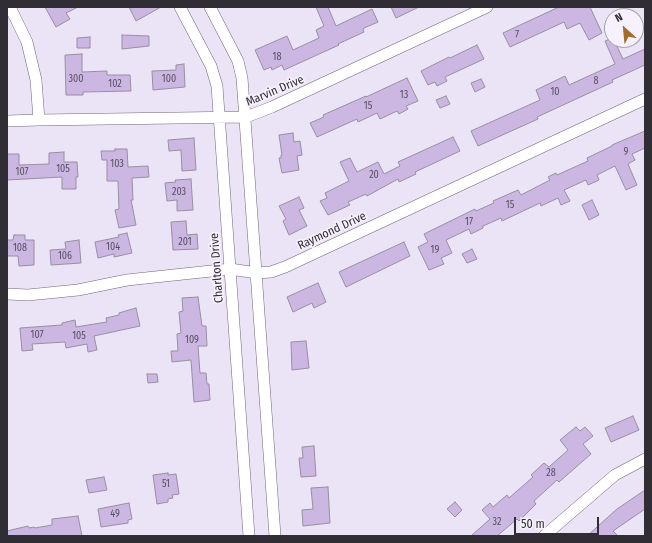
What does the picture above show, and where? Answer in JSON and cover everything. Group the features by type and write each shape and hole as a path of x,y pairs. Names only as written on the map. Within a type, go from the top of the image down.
{"street":[{"path":"10,7 27,42 36,80 39,120"},
{"name":"Charlton Drive","path":"180,7 214,72 217,86 249,536"},
{"path":"210,7 240,65 242,78 275,536"},
{"name":"Marvin Drive","path":"7,121 246,117 272,107 488,7"},
{"name":"Raymond Drive","path":"7,294 28,295 78,290 127,280 230,269 257,273 271,272 285,267 645,99"},
{"path":"544,536 615,475 645,459"}],"building":[{"path":"45,7 78,7 66,13 70,19 56,27"},
{"path":"129,7 161,7 136,21"},
{"path":"316,7 328,7 336,26 372,9 378,22 364,28 364,32 338,44 339,45 284,70 282,65 272,70 271,67 264,70 255,50 287,36 293,50 319,38 316,30 324,26"},
{"path":"391,7 419,7 396,18"},
{"path":"559,7 590,7 602,33 589,40 580,23 567,29 564,22 510,47 503,33"},
{"path":"122,35 149,36 149,46 122,49"},
{"path":"90,37 90,48 77,48 77,38"},
{"path":"477,45 484,59 445,77 447,81 437,86 435,82 428,85 421,71"},
{"path":"608,48 618,48 623,59 645,49 645,65 612,80 613,82 537,117 538,119 478,146 471,131 540,100 536,90 565,76 569,85 615,64"},
{"path":"82,54 82,72 107,71 107,75 130,75 131,91 83,92 83,95 66,95 65,55"},
{"path":"184,64 185,87 153,90 152,71 176,70 176,65"},
{"path":"407,78 418,101 406,106 408,109 399,114 397,111 380,119 377,113 358,122 357,119 317,137 310,123 324,117 323,115"},
{"path":"481,79 485,87 475,92 471,83"},
{"path":"446,96 450,104 440,108 436,100"},
{"path":"645,131 645,148 632,154 635,160 628,164 637,185 626,190 615,166 597,175 599,180 588,185 586,180 564,190 570,201 561,205 558,198 541,206 540,203 502,221 501,218 483,226 483,228 471,234 469,229 446,240 452,253 441,258 444,264 429,270 418,247 428,242 424,234 475,209 476,211 494,203 493,201 518,190 521,195 550,180 548,177 556,173 557,175 588,161 587,158 612,145"},
{"path":"293,133 294,142 300,141 302,155 297,156 299,170 282,173 279,158 281,158 282,155 279,135"},
{"path":"453,137 460,151 415,172 416,174 399,182 398,179 367,196 366,194 348,202 350,205 328,215 320,201 327,198 325,193 349,181 340,162 350,158 357,172 378,162 384,174 400,166 398,162"},
{"path":"194,138 196,170 182,171 181,150 169,151 168,140"},
{"path":"115,149 127,149 128,167 148,166 149,177 132,178 133,200 131,200 136,225 119,228 115,210 119,209 118,181 107,181 107,160 102,160 101,151 115,151"},
{"path":"64,152 64,162 77,162 78,177 76,177 76,189 62,189 62,177 7,180 7,154 19,154 19,165 49,164 49,153"},
{"path":"191,179 193,210 177,211 177,200 167,201 165,183 176,182 175,180"},
{"path":"299,197 304,208 299,210 307,226 289,235 283,221 286,219 279,206"},
{"path":"592,200 599,215 589,220 582,205"},
{"path":"186,221 187,235 197,234 198,249 173,250 171,222"},
{"path":"127,233 132,253 114,257 114,254 98,258 95,242 119,237 118,235"},
{"path":"14,235 25,235 25,240 34,240 34,265 19,266 18,256 7,256 7,240 13,240"},
{"path":"79,240 81,263 51,265 50,250 66,249 65,242"},
{"path":"404,242 410,256 346,287 339,272"},
{"path":"472,249 477,259 467,263 462,254"},
{"path":"318,283 326,302 314,308 312,303 293,312 287,297"},
{"path":"198,297 202,326 206,326 207,346 198,346 200,373 206,373 207,384 209,384 210,400 194,402 191,360 172,362 171,351 178,351 177,334 181,333 179,312 183,311 182,298"},
{"path":"136,308 140,326 94,336 97,350 88,352 87,344 66,348 65,342 32,344 33,350 22,351 20,328 62,325 62,323 75,320 76,327 107,322 106,318 119,315 119,313"},
{"path":"306,341 309,368 292,370 291,342"},
{"path":"147,374 157,374 158,382 148,383"},
{"path":"633,416 639,430 611,442 605,428"},
{"path":"576,427 580,431 585,427 593,436 583,444 591,454 559,482 557,480 534,501 536,504 519,521 517,519 497,536 471,536 490,519 482,510 490,503 493,507 507,495 509,498 533,477 531,475 544,463 549,467 568,450 560,440"},
{"path":"314,446 316,476 301,477 299,458 303,458 302,447"},
{"path":"168,473 168,475 176,474 179,494 172,495 173,498 168,499 168,502 157,504 153,475"},
{"path":"104,477 107,490 89,493 86,480"},
{"path":"328,487 330,523 303,526 302,510 313,509 311,488"},
{"path":"645,490 645,509 613,531 618,536 587,536 617,509"},
{"path":"455,502 462,510 455,517 447,509"},
{"path":"129,503 132,519 128,520 128,523 101,527 98,509"},
{"path":"78,516 82,536 7,536 7,531 28,526 29,528 35,528 52,525 52,519"}]}
